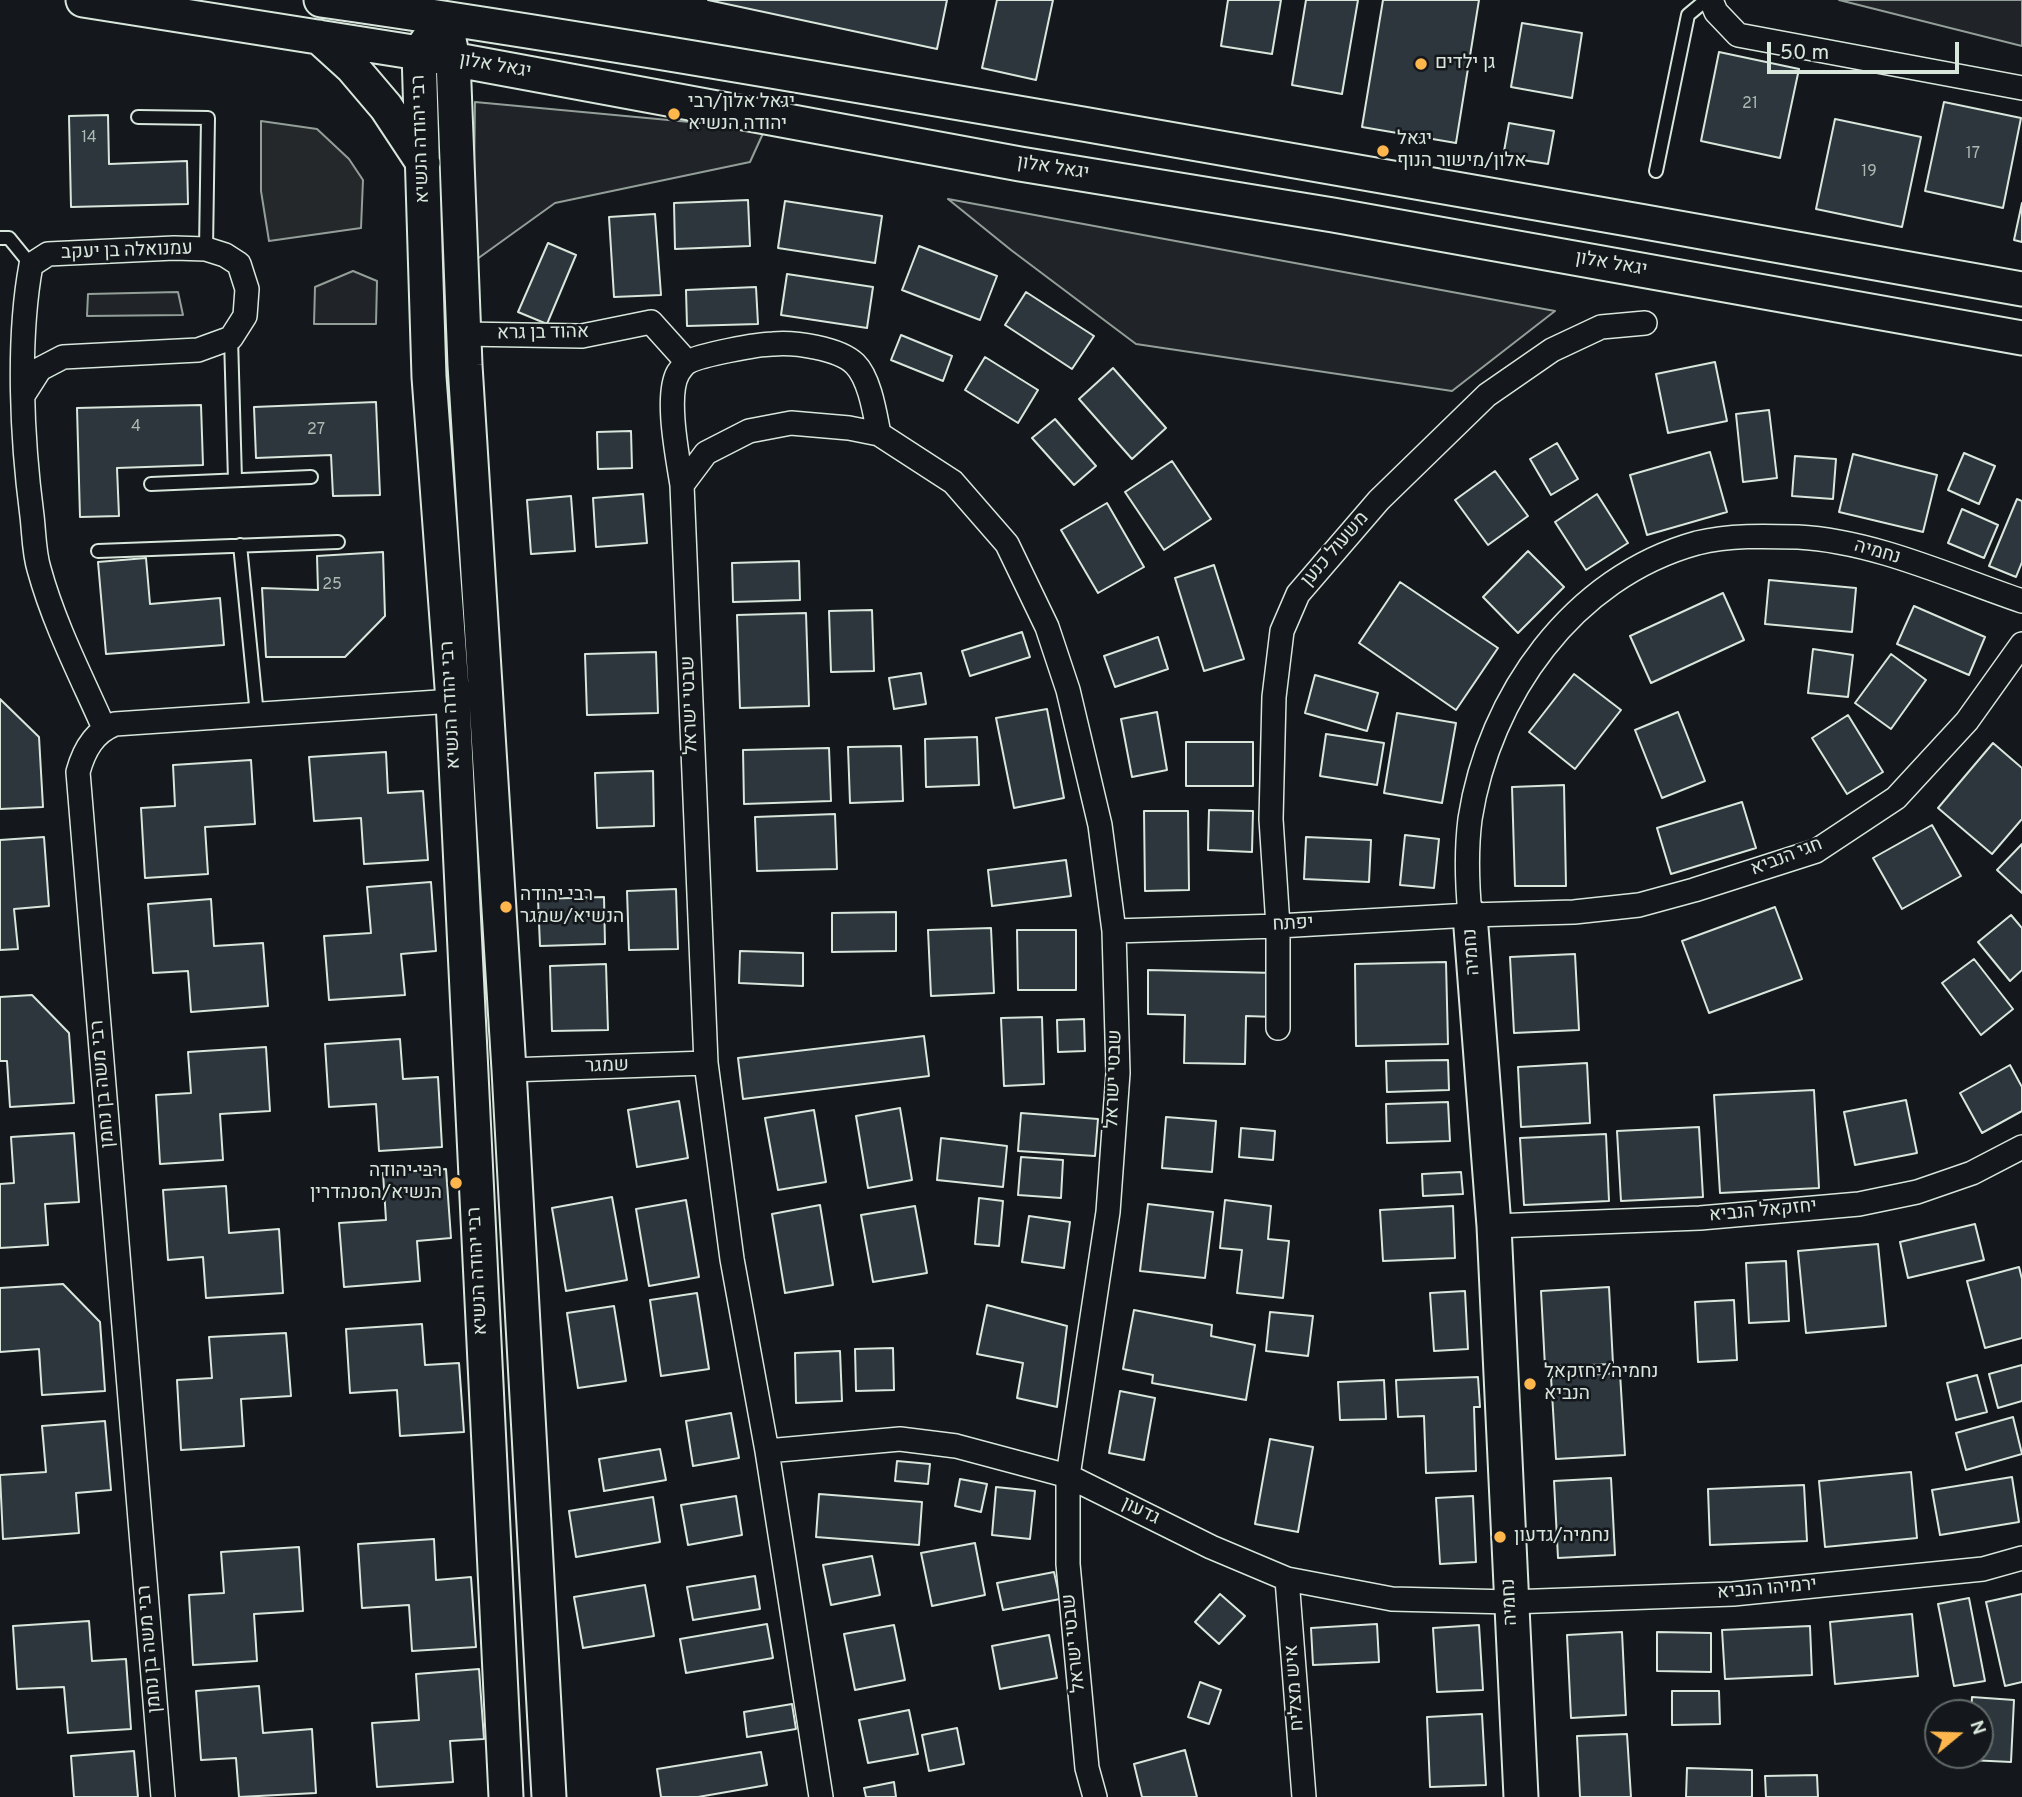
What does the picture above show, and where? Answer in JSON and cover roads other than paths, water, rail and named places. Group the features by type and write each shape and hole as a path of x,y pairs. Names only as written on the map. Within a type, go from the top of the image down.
{"street":[{"name":"יגאל אלון","path":"83,0 419,53 1006,161 1333,215 2022,338"},
{"name":"יגאל אלון","path":"321,0 1473,190 2022,289"},
{"path":"1708,0 1738,35 2022,88"},
{"name":"רבי יהודה הנשיא","path":"443,18 419,53 429,377 453,701 506,1797"},
{"name":"רבי יהודה הנשיא","path":"443,18 453,59 463,334 509,1070 548,1797"},
{"path":"319,37 352,67 386,107 423,163"},
{"name":"עמנואלה בן יעקב","path":"31,265 48,254 174,248 206,249 225,255 239,264 247,289 245,316 230,338"},
{"path":"31,265 25,322 25,467 38,568 104,728 116,724 453,701 484,679"},
{"path":"25,322 42,348 63,357"},
{"name":"אהוד בן גרא","path":"463,334 582,336 652,322 687,362"},
{"name":"משעול כנען","path":"1278,1028 1278,926 1271,819 1274,697 1282,631 1298,594 1379,500 1488,395 1552,350 1601,327 1645,323"},
{"path":"24,394 40,369 63,357 198,350 230,338"},
{"path":"687,362 772,344 811,346 840,354 856,364 871,396 879,434"},
{"name":"שבטי ישראל","path":"687,362 677,375 673,392 673,422 682,485 706,1063 732,1259 766,1451 821,1797"},
{"name":"שבטי ישראל","path":"682,485 706,453 749,431 791,424 849,428 879,434 953,482 1007,544 1047,627 1068,690 1100,825 1114,930 1118,1073 1108,1212 1068,1476 1068,1564 1087,1768 1095,1797"},
{"name":"נחמיה","path":"1521,1797 1494,1226 1466,873 1470,819 1498,722 1539,652 1571,616 1588,601 1646,562 1699,543 1733,538 1801,537 1870,549 2022,601"},
{"name":"חגי הנביא","path":"1471,915 1574,912 1639,905 1816,851 1896,798 1967,721 2022,644"},
{"path":"453,701 488,724"},
{"name":"רבי משה בן נחמן","path":"104,728 83,753 78,772 163,1797"},
{"name":"יפתח","path":"1114,930 1278,926 1471,915"},
{"name":"שמגר","path":"509,1070 706,1063"},
{"name":"יחזקאל הנביא","path":"1494,1226 1700,1218 1859,1204 1917,1192 1961,1177 2022,1147"},
{"name":"גדעון","path":"766,1451 900,1439 956,1446 1068,1476 1211,1546 1287,1579 1392,1599 1510,1602"},
{"name":"ירמיהו הנביא","path":"1510,1602 1733,1594 1983,1569 2022,1558"},
{"name":"איש מצליח","path":"1287,1579 1304,1797"}],"lane":[{"path":"1656,170 1688,15 1708,0"},
{"path":"138,117 208,118 206,249"},
{"path":"0,238 9,238 31,265"},
{"path":"230,338 235,480"},
{"path":"150,484 311,477"},
{"path":"98,551 338,542"},
{"path":"240,545 257,715"}],"place":[{"name":"גן ילדים","path":"1421,64"},
{"name":"יגאל אלון/רבי יהודה הנשיא","path":"674,114"},
{"name":"יגאל אלון/מישור הנוף","path":"1383,151"},
{"name":"רבי יהודה הנשיא/שמגר","path":"506,907"},
{"name":"רבי יהודה הנשיא/הסנהדרין","path":"456,1183"},
{"name":"נחמיה/יחזקאל הנביא","path":"1530,1384"},
{"name":"נחמיה/גדעון","path":"1500,1537"}]}
